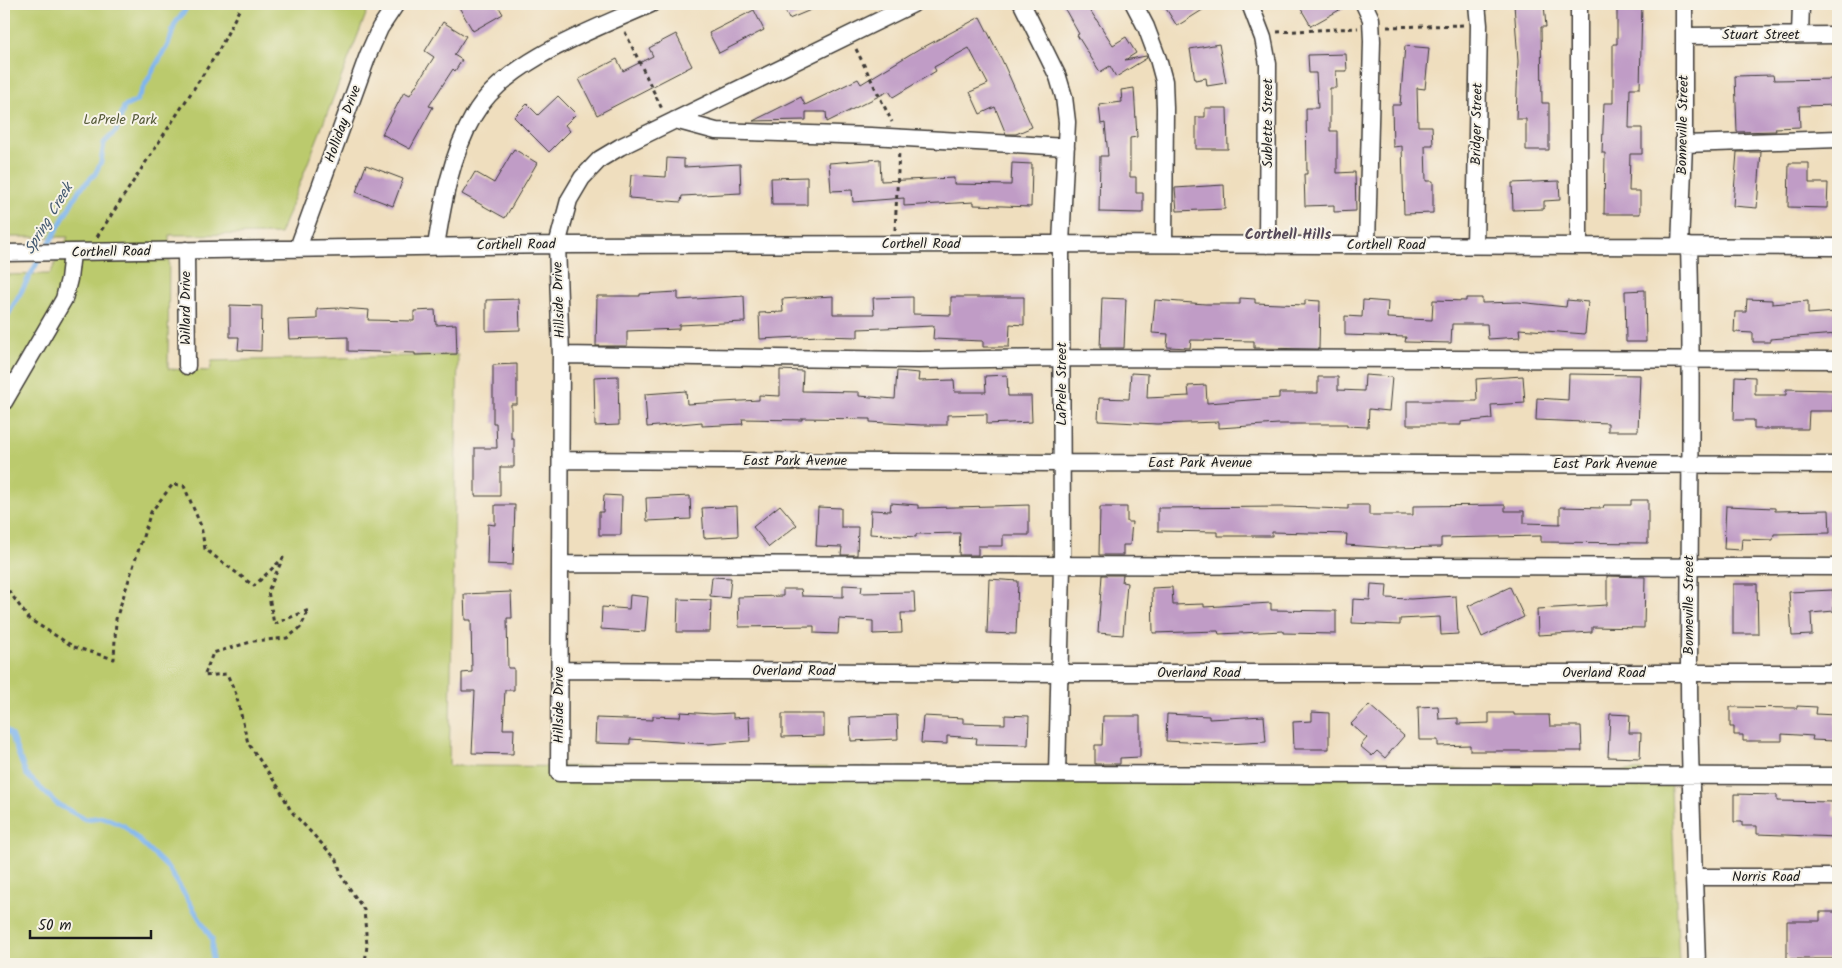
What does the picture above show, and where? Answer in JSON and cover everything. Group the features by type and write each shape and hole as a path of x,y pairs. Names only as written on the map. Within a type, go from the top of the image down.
{"street":[{"name":"Holliday Drive","path":"298,248 368,55 380,28 396,4"},
{"path":"436,246 444,196 460,145 474,114 492,91 505,79 576,37 651,4"},
{"name":"Hillside Drive","path":"913,4 620,147 600,159 582,178 570,200 557,245 561,355 559,773 1057,774"},
{"name":"LaPrele Street","path":"1022,4 1060,84 1064,98 1066,122 1061,244 1062,566 1057,774"},
{"path":"1134,4 1146,27 1164,81 1166,108 1164,244"},
{"name":"Sublette Street","path":"1250,4 1263,38 1268,64 1267,245"},
{"path":"1364,4 1371,19 1372,41 1367,245"},
{"name":"Bridger Street","path":"1475,245 1479,25 1477,4"},
{"path":"1579,246 1580,4"},
{"name":"Bonneville Street","path":"1684,4 1685,246 1692,360 1689,566 1690,776 1697,964"},
{"path":"1800,35 1801,4"},
{"name":"Stuart Street","path":"1684,36 1838,35"},
{"path":"672,122 716,130 1066,146"},
{"path":"1684,144 1838,139"},
{"name":"Corthell Road","path":"5,253 557,245 1164,244 1838,247"},
{"name":"Willard Drive","path":"186,250 187,366"},
{"path":"4,402 64,299 69,279 80,252"},
{"path":"561,355 918,360 1062,358 1838,360"},
{"name":"East Park Avenue","path":"561,460 1838,465"},
{"path":"560,564 1689,566 1838,568"},
{"name":"Overland Road","path":"559,670 1838,674"},
{"path":"1057,774 1838,776"},
{"name":"Norris Road","path":"1694,878 1838,877"}],"path":[{"path":"80,252 219,50 242,4"},
{"path":"618,18 672,122"},
{"path":"4,584 29,619 74,647 114,659 116,619 151,512 173,484 184,486 201,526 205,549 254,586 283,558 268,592 274,624 309,610 300,628 287,638 254,641 213,653 204,676 227,674 236,694 248,743 279,788 291,811 337,860 342,878 364,910 367,946 365,964"}],"green space":[{"name":"LaPrele Park","path":"4,4 370,4 280,234 169,235 168,369 210,371 212,361 458,355 449,766 1670,771 1679,964 4,964 4,275 50,274 68,237 4,237"}],"building":[{"path":"457,4 497,4 503,14 473,31"},
{"path":"782,4 825,4 789,19"},
{"path":"1062,4 1086,4 1113,45 1126,37 1136,53 1125,60 1146,56 1147,58 1116,77 1110,66 1100,72 1077,35 1079,34"},
{"path":"1163,4 1212,4 1177,26"},
{"path":"1298,4 1350,4 1311,26"},
{"path":"1514,4 1544,4 1546,27 1541,27 1542,103 1549,103 1549,150 1526,150 1526,119 1516,119 1518,61"},
{"path":"1617,4 1642,4 1640,88 1630,88 1629,128 1642,128 1642,154 1630,154 1629,191 1640,191 1640,214 1604,214 1605,153 1602,153 1604,103 1613,103 1613,44 1617,44"},
{"path":"754,10 764,30 719,53 709,33"},
{"path":"980,17 1002,60 1032,127 1016,134 1006,134 995,107 980,114 970,92 988,84 969,48 934,67 936,71 893,97 889,91 827,122 826,112 806,112 806,120 753,121 801,97 805,105 858,79 861,84 922,47"},
{"path":"443,22 466,36 454,55 462,60 455,71 453,69 429,106 433,107 410,149 382,134 404,92 410,95 434,57 425,51"},
{"path":"676,34 692,66 597,115 579,79 617,59 623,71 653,56 649,48"},
{"path":"1219,44 1226,83 1207,86 1206,78 1195,80 1190,49"},
{"path":"1405,46 1429,48 1425,89 1417,88 1418,126 1432,126 1433,145 1425,145 1426,181 1433,181 1433,213 1404,214 1402,146 1393,147 1392,105 1400,105"},
{"path":"1346,54 1347,71 1336,71 1337,88 1330,88 1330,131 1337,131 1337,173 1355,172 1356,211 1334,212 1334,205 1305,206 1304,174 1307,174 1306,108 1318,108 1316,73 1309,73 1308,55"},
{"path":"1773,75 1774,80 1837,79 1838,105 1799,106 1800,127 1775,128 1776,131 1737,132 1735,76"},
{"path":"1134,88 1137,137 1130,138 1130,177 1136,177 1136,193 1143,193 1143,213 1099,212 1100,156 1108,156 1105,123 1101,124 1099,105 1122,102 1121,90"},
{"path":"558,96 576,114 565,125 570,131 549,152 514,117 527,104 538,115"},
{"path":"1205,108 1227,108 1228,149 1196,149 1196,117 1205,117"},
{"path":"514,149 537,163 505,218 462,194 475,172 494,183"},
{"path":"1737,152 1761,152 1757,208 1733,206"},
{"path":"667,158 684,159 684,167 740,164 741,193 682,196 681,202 629,198 631,175 666,177"},
{"path":"880,159 881,181 954,178 954,184 1011,185 1012,163 1032,164 1031,207 974,205 974,202 904,206 904,198 853,202 852,190 831,191 829,163"},
{"path":"1789,163 1809,163 1809,183 1828,183 1827,208 1788,207"},
{"path":"366,165 403,179 393,206 356,192"},
{"path":"807,177 807,205 772,205 771,178"},
{"path":"1559,181 1560,200 1544,201 1544,209 1513,210 1512,183"},
{"path":"1224,185 1225,209 1177,211 1175,188"},
{"path":"1645,290 1646,342 1626,342 1625,291"},
{"path":"678,292 678,300 744,296 745,322 679,325 679,329 627,331 627,346 596,346 597,296 640,296 640,294"},
{"path":"833,296 833,314 874,314 873,298 913,297 913,314 951,315 951,297 1024,297 1024,325 1010,324 1009,347 983,347 983,341 933,339 934,326 858,329 858,337 820,336 760,339 759,313 783,312 782,299"},
{"path":"1102,298 1126,299 1124,348 1100,348"},
{"path":"1240,298 1255,299 1255,303 1305,305 1305,300 1320,301 1319,349 1254,348 1254,341 1191,340 1190,348 1167,347 1168,334 1152,333 1155,300 1205,304 1240,304"},
{"path":"1466,298 1482,298 1482,303 1518,302 1566,307 1567,300 1588,302 1585,334 1519,329 1520,337 1488,339 1487,324 1452,324 1451,343 1405,342 1406,337 1345,335 1345,316 1362,317 1363,300 1388,302 1387,318 1432,320 1433,300 1466,301"},
{"path":"519,299 520,330 486,331 486,300"},
{"path":"1747,299 1772,300 1772,304 1808,301 1808,314 1836,312 1837,334 1770,339 1770,342 1753,342 1753,333 1734,332 1735,312 1746,312"},
{"path":"230,305 262,306 261,351 238,350 239,337 230,337"},
{"path":"317,309 369,310 368,320 414,321 414,311 435,310 436,325 456,324 457,354 415,355 415,353 348,351 348,337 289,339 288,320 317,319"},
{"path":"517,364 517,404 511,404 511,438 514,438 514,467 500,467 500,496 475,496 475,448 497,448 496,423 493,423 493,365"},
{"path":"780,370 803,371 802,391 859,392 859,396 895,399 897,371 919,373 918,381 954,380 955,392 986,392 985,376 1007,375 1008,396 1031,396 1032,422 987,424 987,414 947,415 947,425 870,422 870,419 802,418 802,420 742,419 743,424 702,426 702,422 647,427 645,394 686,391 687,404 759,400 759,395 780,396"},
{"path":"1131,373 1148,374 1147,398 1189,396 1188,386 1206,385 1207,403 1279,398 1279,393 1318,393 1318,377 1338,377 1338,390 1364,391 1365,375 1392,377 1389,411 1369,409 1368,427 1347,426 1347,424 1279,424 1219,428 1219,422 1157,424 1098,421 1099,398 1129,399"},
{"path":"1569,374 1640,375 1638,431 1608,431 1608,423 1536,420 1537,398 1568,400"},
{"path":"618,376 619,425 595,426 594,377"},
{"path":"1523,376 1525,403 1491,405 1492,419 1461,422 1461,425 1407,425 1407,401 1477,401 1476,379"},
{"path":"1735,376 1755,377 1755,395 1786,395 1786,389 1834,390 1833,411 1809,411 1808,429 1754,429 1754,420 1734,420"},
{"path":"604,495 622,496 621,535 599,535 599,512 603,512"},
{"path":"690,496 691,519 647,521 646,498"},
{"path":"1631,500 1648,500 1648,543 1541,542 1541,536 1441,538 1441,547 1390,548 1346,545 1347,534 1272,532 1272,536 1217,536 1217,532 1158,531 1158,508 1284,507 1348,509 1348,505 1369,505 1369,515 1413,515 1413,506 1505,505 1505,511 1524,511 1524,523 1560,524 1560,507 1603,508 1604,505 1631,505"},
{"path":"891,503 918,505 918,508 1029,505 1029,535 1003,535 1003,546 978,546 978,555 959,555 960,533 916,534 916,537 870,534 871,510 890,511"},
{"path":"495,505 515,505 513,565 487,564 488,524 495,525"},
{"path":"780,505 797,525 769,547 753,527"},
{"path":"737,506 738,536 704,538 702,508"},
{"path":"1726,506 1775,508 1775,511 1829,510 1830,533 1774,534 1773,540 1742,539 1741,550 1724,549"},
{"path":"818,507 841,508 841,527 858,527 857,555 841,555 842,547 816,546"},
{"path":"1100,507 1127,507 1127,522 1132,522 1130,545 1123,545 1123,555 1099,555"},
{"path":"1102,575 1123,575 1122,582 1127,583 1123,635 1098,633"},
{"path":"1607,576 1645,577 1644,628 1592,627 1592,632 1538,635 1537,609 1607,605"},
{"path":"712,577 731,578 729,598 710,596"},
{"path":"989,579 1018,581 1016,634 987,633"},
{"path":"1371,584 1387,585 1386,598 1411,599 1456,596 1458,634 1441,635 1440,617 1400,619 1400,625 1352,623 1353,599 1370,600"},
{"path":"1733,584 1757,584 1758,634 1733,634"},
{"path":"843,585 862,586 861,593 914,592 915,613 901,613 902,633 873,634 873,621 839,619 838,634 814,633 814,626 739,627 738,597 783,596 783,589 801,589 802,596 843,597"},
{"path":"1172,587 1173,605 1204,604 1204,607 1271,603 1271,610 1336,611 1336,634 1283,633 1283,631 1219,634 1218,631 1153,633 1152,588"},
{"path":"1510,587 1524,617 1482,637 1468,606"},
{"path":"1833,590 1834,611 1811,613 1812,635 1792,636 1789,592"},
{"path":"511,592 512,618 507,618 508,668 514,668 514,690 505,690 503,729 514,729 513,754 472,753 475,691 462,691 462,673 472,672 471,620 465,620 464,594"},
{"path":"630,595 648,597 645,632 601,629 602,607 629,609"},
{"path":"678,599 711,600 710,632 677,632"},
{"path":"1369,705 1404,736 1385,758 1377,751 1372,756 1360,746 1367,738 1351,724"},
{"path":"1438,706 1439,719 1458,718 1458,724 1489,723 1489,713 1549,715 1550,726 1581,726 1582,751 1470,751 1470,745 1438,746 1438,740 1419,740 1418,707"},
{"path":"1797,706 1817,707 1816,714 1836,715 1834,741 1812,740 1813,736 1782,734 1782,741 1743,741 1743,735 1734,735 1734,727 1730,727 1730,707 1797,708"},
{"path":"681,712 733,713 733,718 749,717 750,741 709,744 630,739 630,744 595,743 596,718 653,720 653,716 680,717"},
{"path":"1312,712 1329,713 1329,749 1294,749 1293,722 1312,721"},
{"path":"782,714 824,714 824,736 782,737"},
{"path":"1167,714 1209,716 1209,719 1264,716 1266,742 1226,744 1166,741"},
{"path":"1610,714 1630,715 1629,733 1641,733 1640,758 1608,757"},
{"path":"897,715 898,739 851,741 850,717"},
{"path":"1005,715 1029,716 1028,745 976,744 977,738 947,736 947,744 921,743 923,716 963,718 963,723 1005,724"},
{"path":"1103,716 1140,716 1140,757 1120,758 1120,764 1095,764 1095,745 1102,745"},
{"path":"1734,794 1777,795 1777,801 1834,802 1834,816 1838,817 1838,837 1757,834 1757,826 1742,826 1742,822 1734,822"},
{"path":"1820,912 1838,912 1838,959 1787,959 1787,921 1820,921"}],"waterway":[{"name":"Spring Creek","path":"46,249 79,190 95,174 101,162 104,143 117,130 124,107 136,101 168,45 175,24 187,4"},
{"name":"Spring Creek","path":"4,322 41,256"},
{"path":"4,728 11,735 26,774 57,804 85,819 104,817 124,826 169,869 212,939 212,964"}],"district":[{"name":"Corthell Hills","path":"1288,235"}]}
